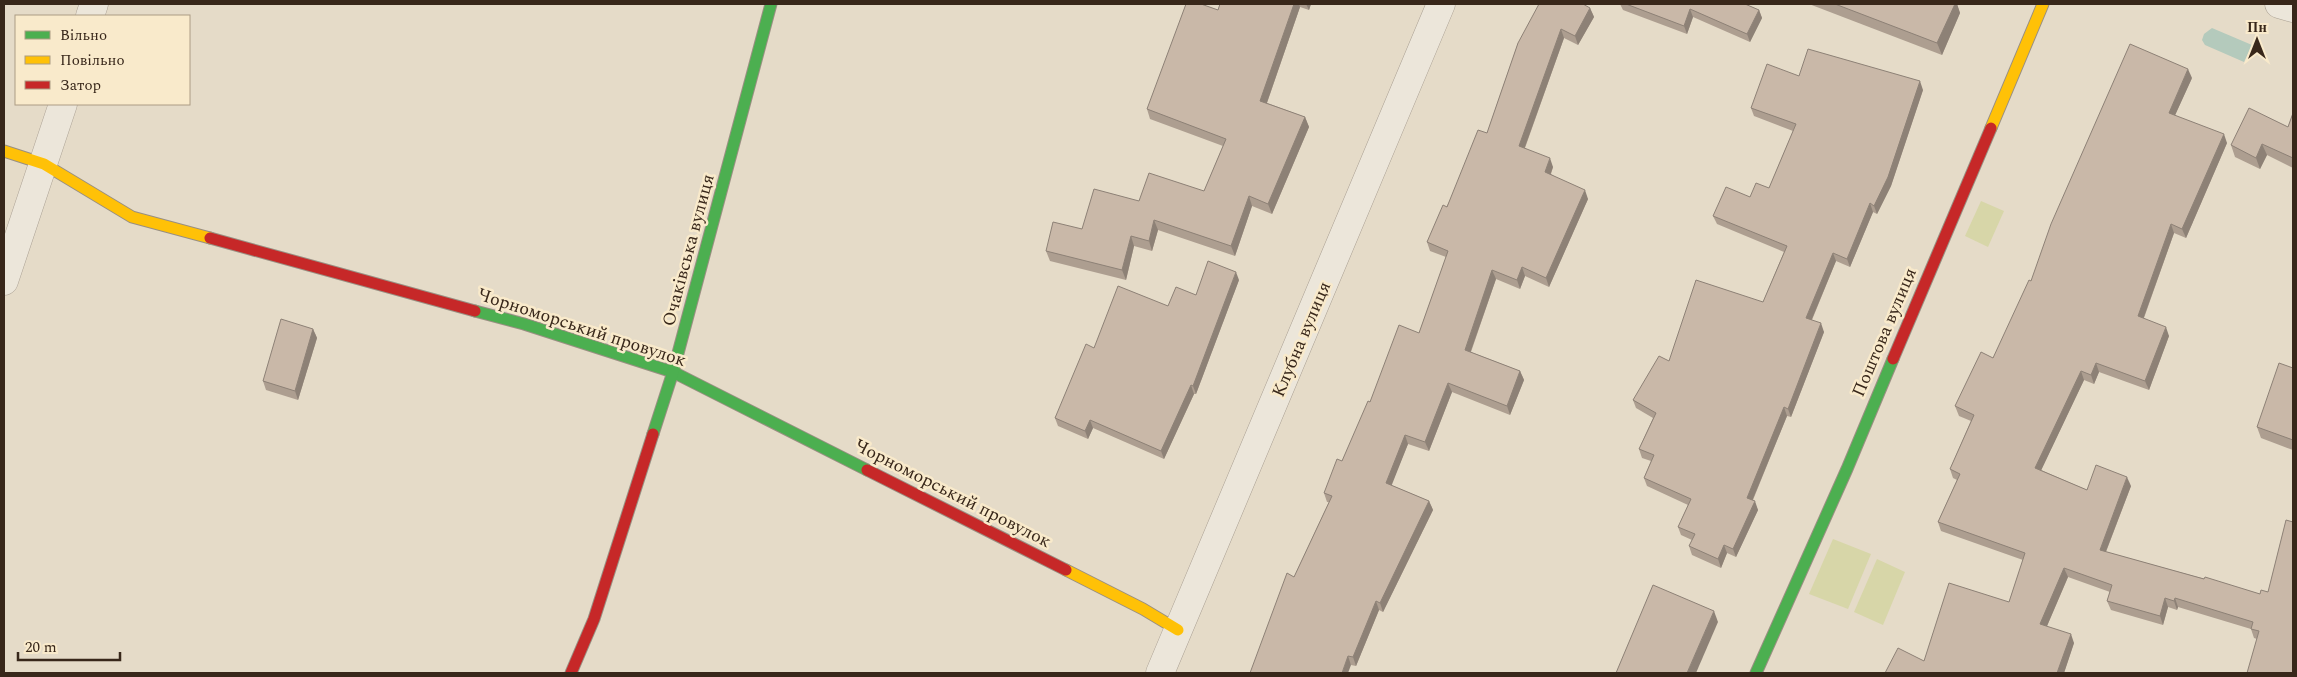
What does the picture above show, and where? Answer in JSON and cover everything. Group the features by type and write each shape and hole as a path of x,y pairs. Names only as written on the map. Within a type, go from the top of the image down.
{"street":[{"name":"Очаківська вулиця","path":"571,673 594,618 673,372 771,4"},
{"name":"Клубна вулиця","path":"1160,673 1441,4"},
{"name":"Поштова вулиця","path":"1756,673 1846,468 2043,4"},
{"path":"2279,4 2293,8"},
{"path":"4,281 63,105"},
{"name":"Чорноморський провулок","path":"4,151 44,164 132,217 524,324 673,372 1143,609 1178,630"}],"green space":[{"path":"1981,201 2004,211 1988,247 1965,236"},
{"path":"1833,539 1871,554 1848,609 1809,594"},
{"path":"1877,559 1905,572 1883,625 1854,612"}],"shaded area":[{"path":"2212,28 2252,45 2244,62 2205,45 2202,40 2204,34"}],"building":[{"path":"1186,4 1201,4 1218,10 1220,4 1294,4 1260,101 1305,117 1268,204 1249,196 1231,246 1154,220 1149,241 1131,236 1122,270 1046,251 1053,222 1082,229 1094,189 1139,201 1149,173 1204,191 1226,139 1147,109"},
{"path":"1539,4 1583,4 1590,8 1575,36 1561,29 1519,146 1550,158 1545,172 1585,190 1546,278 1522,267 1517,280 1492,270 1465,350 1520,371 1507,406 1448,383 1425,442 1405,435 1386,483 1429,501 1380,603 1376,601 1353,657 1348,656 1342,673 1250,673 1287,573 1294,577 1332,496 1324,493 1337,459 1342,461 1368,401 1370,402 1399,325 1419,333 1448,251 1427,242 1443,205 1447,207 1478,130 1487,133 1518,43"},
{"path":"1626,4 1745,4 1759,10 1747,34 1690,9 1684,26"},
{"path":"1835,4 1955,4 1937,43"},
{"path":"2130,44 2188,69 2169,113 2224,134 2182,229 2171,224 2138,316 2166,327 2145,381 2096,363 2091,375 2081,371 2035,468 2087,490 2096,465 2127,477 2100,550 2204,579 2205,577 2260,594 2261,590 2268,592 2286,520 2293,522 2293,673 2247,673 2259,631 2251,629 2253,622 2175,598 2174,601 2165,598 2160,616 2107,601 2112,585 2064,568 2040,624 2071,634 2057,673 1885,673 1898,648 1924,661 1949,583 2009,602 2025,553 1938,522 1960,474 1950,469 1974,415 1955,406 1981,352 1993,358 2029,280 2031,281 2051,224"},
{"path":"1808,49 1920,81 1888,177 1874,206 1870,203 1847,259 1833,253 1806,318 1821,323 1788,409 1784,407 1747,498 1755,501 1733,549 1724,545 1718,559 1689,546 1695,534 1678,527 1691,499 1644,478 1654,455 1639,449 1656,413 1633,400 1659,356 1669,361 1696,280 1763,302 1787,246 1713,216 1726,187 1750,197 1756,183 1769,188 1796,124 1751,108 1767,64 1799,76"},
{"path":"2249,108 2288,127 2293,113 2293,158 2262,144 2256,158 2231,145"},
{"path":"1208,261 1236,272 1193,386 1191,385 1161,451 1090,420 1085,431 1055,418 1086,344 1094,348 1118,286 1168,306 1176,287 1196,295"},
{"path":"281,319 313,329 295,391 263,381"},
{"path":"2279,363 2293,368 2293,440 2257,427"},
{"path":"1653,585 1714,611 1687,673 1616,673"}],"traffic: fast":[{"path":"653,434 673,372 771,4"},
{"path":"475,311 524,324 673,372 867,470"},
{"path":"1756,673 1847,469 1893,359"}],"traffic: slow":[{"path":"1991,128 2043,4"},
{"path":"4,151 44,164 132,217 210,238"},
{"path":"1066,570 1143,609 1178,630"}],"traffic: jam":[{"path":"1893,359 1991,128"},
{"path":"210,238 475,311"},
{"path":"571,673 594,619 653,434"},
{"path":"867,470 1066,570"}]}
